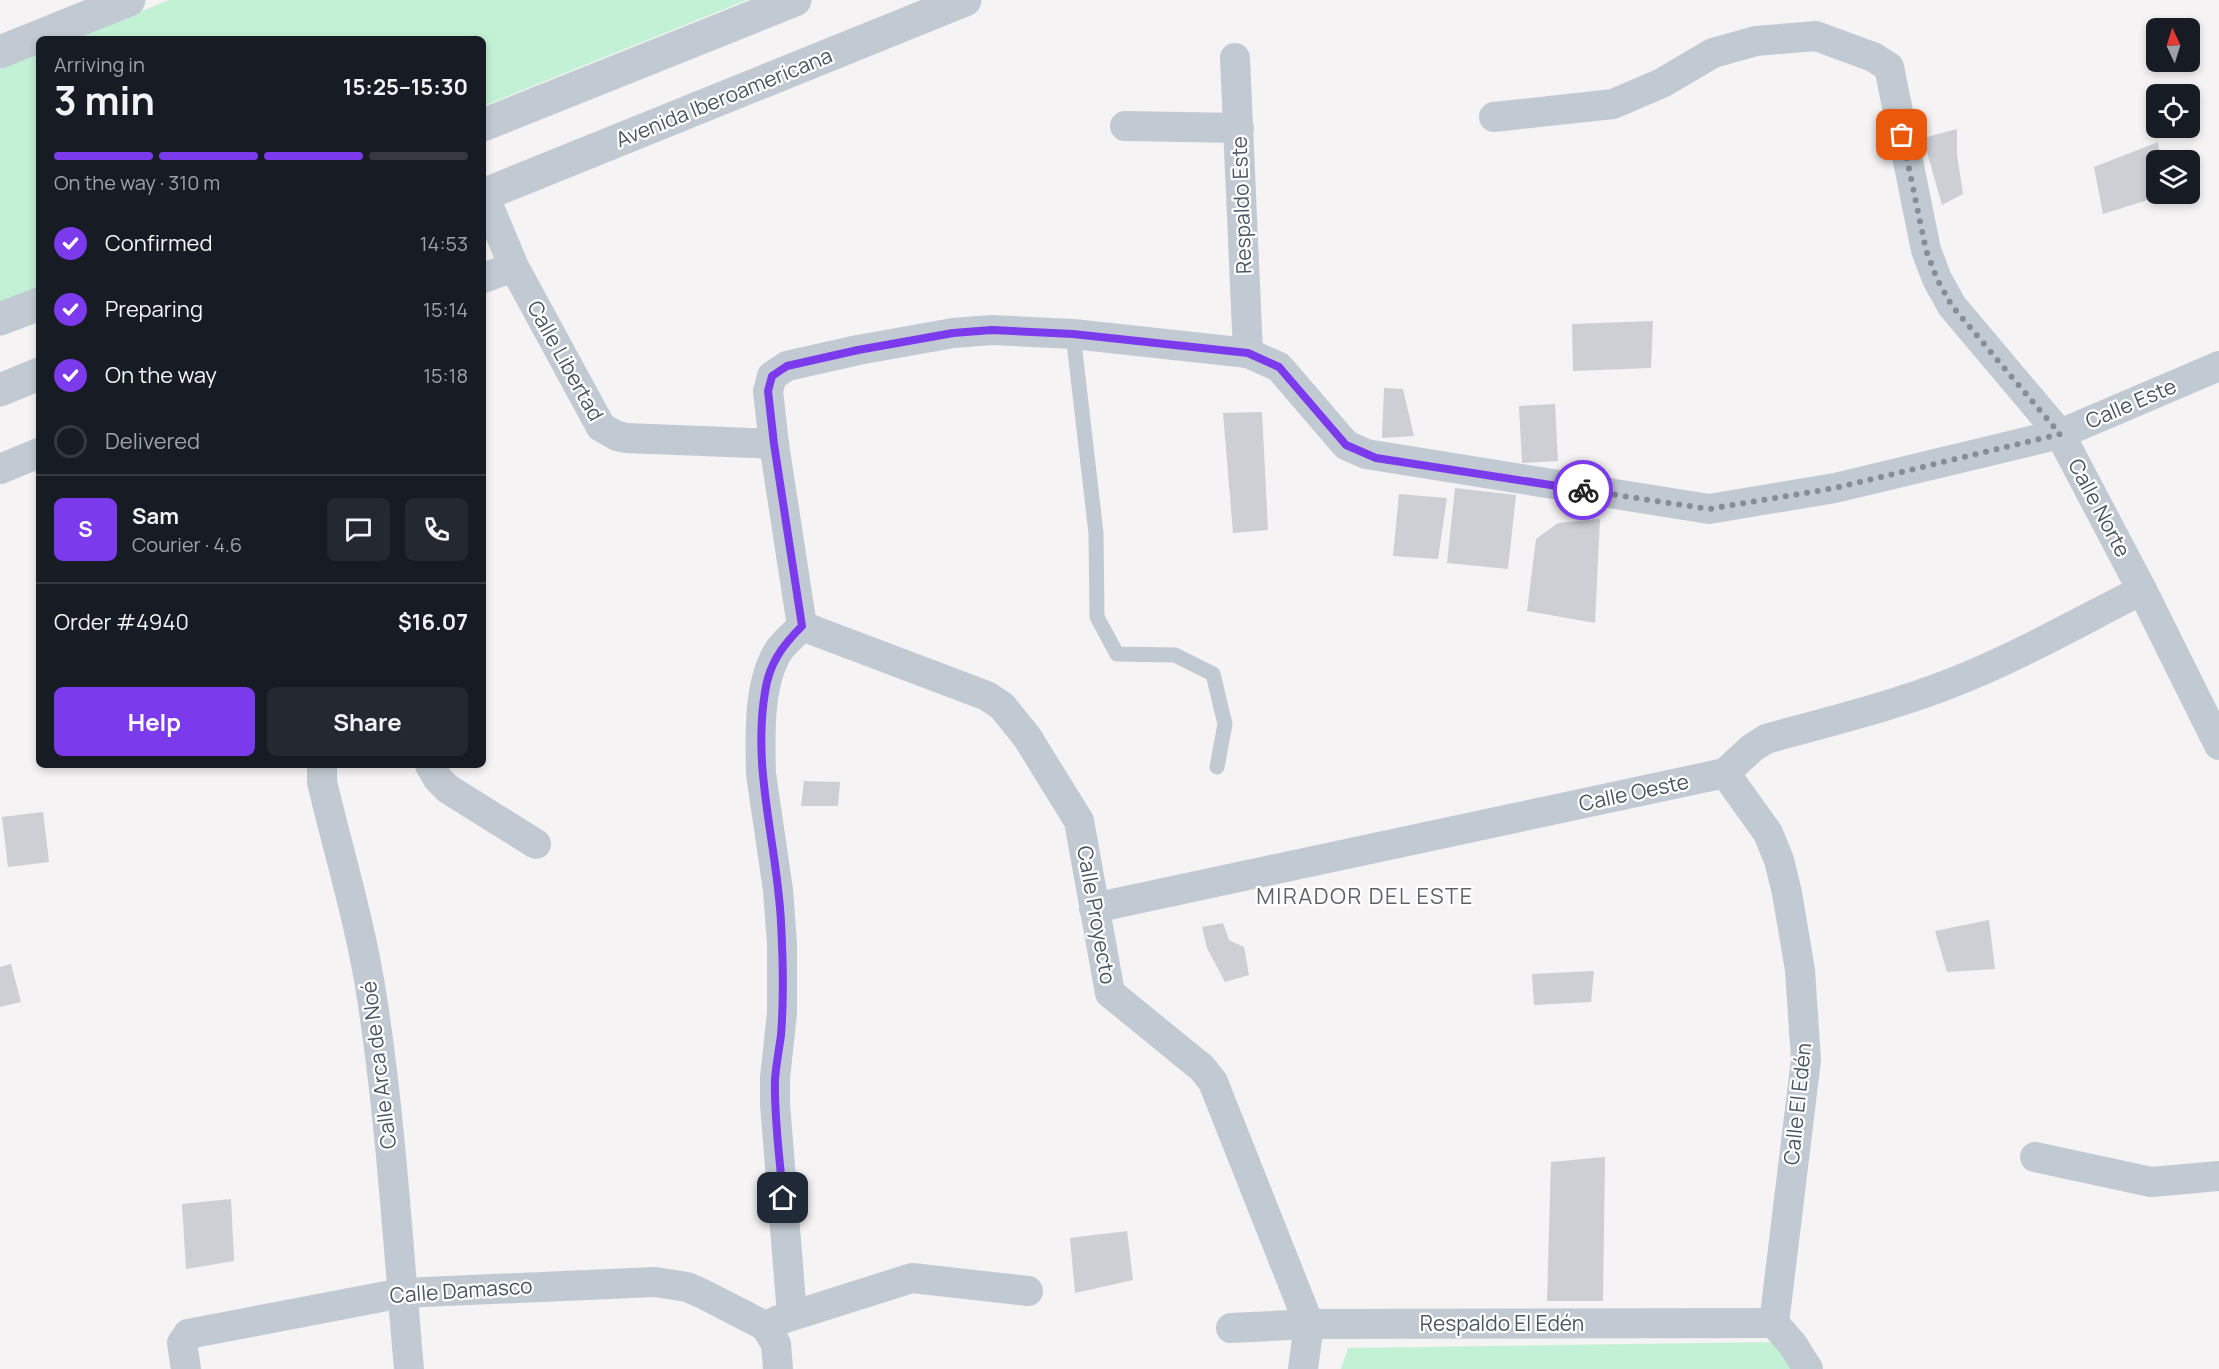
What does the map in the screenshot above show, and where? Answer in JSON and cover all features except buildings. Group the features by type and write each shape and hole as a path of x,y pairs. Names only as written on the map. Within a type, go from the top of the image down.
{"street":[{"path":"40,36 129,0"},
{"path":"486,124 795,0"},
{"name":"Avenida Iberoamericana","path":"486,194 965,0"},
{"name":"Calle Norte","path":"1494,117 1613,104 1662,82 1713,53 1756,41 1811,36 1873,57 1889,67 1926,250 1937,279 1952,306 2060,434 2142,590 2219,745"},
{"path":"0,52 36,37"},
{"name":"Respaldo Este","path":"1235,58 1248,353"},
{"path":"1125,126 1239,128"},
{"name":"Calle Libertad","path":"486,200 514,267 601,427 626,438 774,444"},
{"path":"486,277 514,267"},
{"path":"0,319 36,305"},
{"name":"Calle Este","path":"774,444 768,391 772,376 787,366 858,350 953,333 992,330 1073,334 1248,353 1279,367 1346,445 1366,454 1701,509 1835,488 2060,434 2219,366"},
{"path":"0,390 36,375"},
{"path":"774,444 802,626 779,651 768,676 762,712 760,750 761,774 781,918 782,1013 775,1078 775,1104 792,1315"},
{"path":"0,469 36,454"},
{"path":"1725,773 1752,748 1766,739 1900,702 1951,683 2003,660 2142,590"},
{"name":"Calle Proyecto","path":"802,626 987,696 1002,706 1027,737 1079,821 1111,994 1202,1068 1213,1082 1309,1324 1303,1369"},
{"name":"Calle Arca de Noé","path":"322,768 322,782 365,958 372,997 384,1085 409,1369"},
{"path":"432,768 441,783 448,789 536,844"},
{"name":"Calle Oeste","path":"1094,908 1725,773"},
{"name":"Calle El Edén","path":"1725,773 1768,833 1779,860 1800,970 1806,1060 1774,1323"},
{"path":"2035,1157 2151,1182 2219,1176"},
{"path":"778,1369 776,1344 765,1326 792,1315 912,1278 1028,1291"},
{"name":"Calle Damasco","path":"186,1369 182,1342 188,1334 402,1293 655,1282 687,1287 765,1326"},
{"path":"1774,1323 1793,1345 1808,1369"},
{"name":"Respaldo El Edén","path":"1231,1328 1309,1324 1774,1323"}],"lane":[{"path":"1073,334 1096,533 1097,617 1117,654 1174,655 1213,674 1225,724 1217,767"}],"green space":[{"path":"169,0 747,0 486,105 486,36 80,36"},
{"path":"36,54 36,288 0,303 0,69"},
{"path":"1777,1342 1800,1369 1341,1369 1348,1348"}],"way so far":[{"path":"1583,490 1709,509 1835,488 2060,434 1952,306 1937,279 1926,250 1902,135"}],"district":[{"name":"MIRADOR DEL ESTE","path":"1365,896"}],"route":[{"path":"783,1198 775,1104 775,1078 782,1013 782,931 761,774 760,750 765,693 772,664 779,651 802,626 768,391 770,379 775,373 787,366 858,350 953,333 992,330 1073,334 1248,353 1279,367 1346,445 1356,450 1376,458 1583,490"}]}
